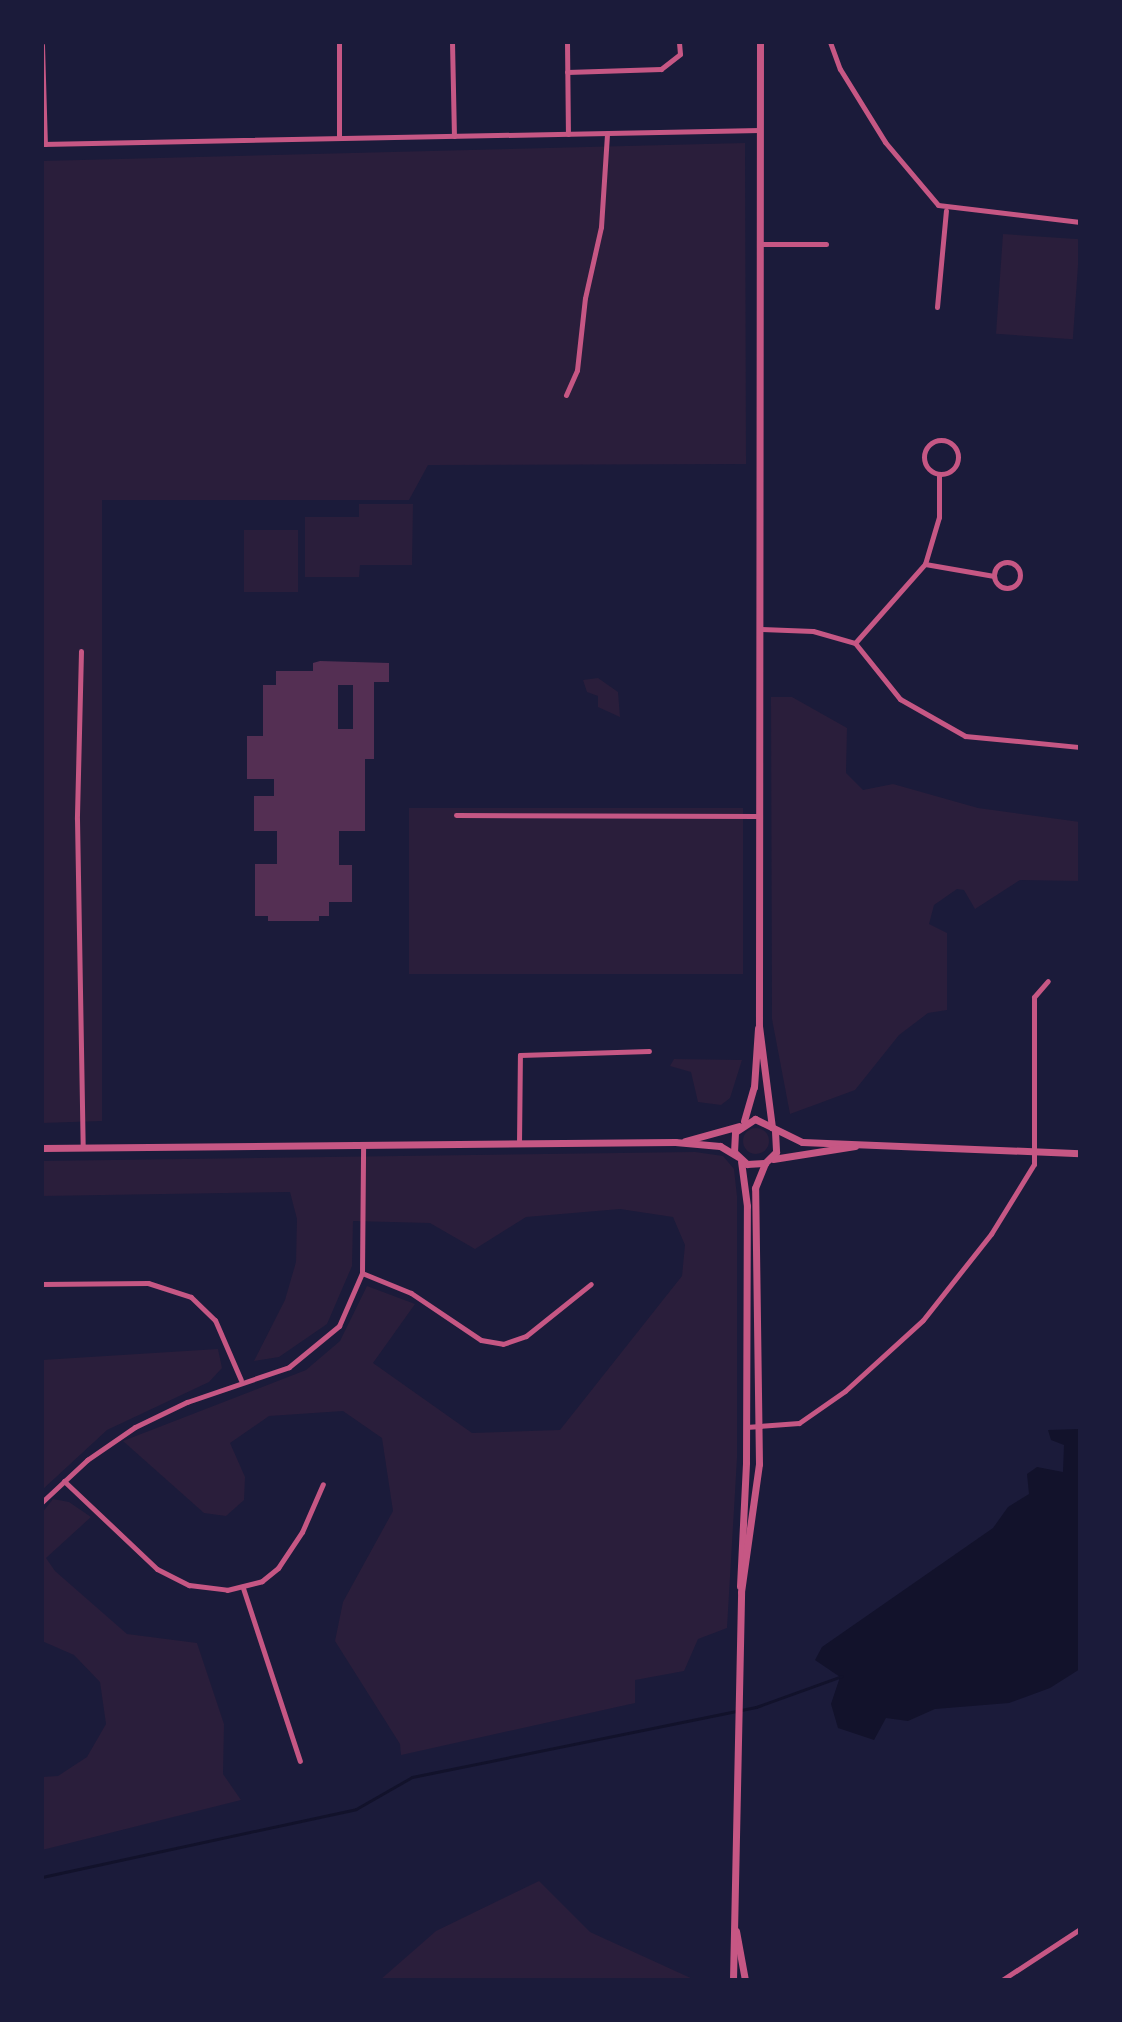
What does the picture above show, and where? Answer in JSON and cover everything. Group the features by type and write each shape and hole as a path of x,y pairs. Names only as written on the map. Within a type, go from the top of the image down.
{"street":[{"path":"339,42 339,138"},
{"path":"452,42 454,136"},
{"path":"567,42 568,134"},
{"path":"567,72 661,69 673,63 679,42"},
{"path":"733,1980 746,1427 747,1206 740,1159 733,1145 750,1111 759,1026 760,42"},
{"path":"830,42 840,69 885,142 918,186 946,210 1080,222"},
{"path":"42,45 43,144 761,130"},
{"path":"566,395 577,370 585,298 601,227 607,133"},
{"path":"937,307 946,210"},
{"path":"761,244 826,244"},
{"path":"940,440 954,447 958,457 954,468 939,474 926,465 925,454 940,440"},
{"path":"855,643 925,564 939,517 939,474"},
{"path":"1004,563 1013,564 1020,575 1009,588 997,584 994,576 1004,563"},
{"path":"925,564 994,576"},
{"path":"761,629 813,631 855,643 900,699 938,725 997,742 1080,747"},
{"path":"81,651 77,819 83,1148"},
{"path":"456,815 758,816"},
{"path":"746,1427 799,1423 856,1382 923,1320 1030,1174 1034,1150 1034,997 1048,981"},
{"path":"741,1592 757,1493 759,1428 755,1188 779,1145 759,1026"},
{"path":"519,1145 520,1055 649,1051"},
{"path":"675,1142 755,1119 802,1142 1080,1153"},
{"path":"42,1148 675,1142 720,1146 740,1159 769,1161 861,1144"},
{"path":"42,1502 64,1481 135,1427 241,1380 289,1367 319,1346 350,1306 362,1273 363,1147"},
{"path":"362,1273 411,1293 481,1340 503,1344 526,1336 591,1284"},
{"path":"42,1284 148,1283 191,1297 215,1320 241,1380"},
{"path":"64,1481 157,1569 208,1589 243,1588 262,1581 291,1552 323,1484"},
{"path":"744,1494 757,1493"},
{"path":"243,1588 300,1761"},
{"path":"736,1929 745,1980"},
{"path":"1002,1980 1080,1929"}],"shaded area":[{"path":"745,143 746,464 428,465 409,500 102,500 102,1121 42,1123 42,161"},
{"path":"1003,234 1080,239 1073,339 996,334"},
{"path":"359,504 413,504 412,565 360,565 359,577 305,577 305,517 359,517"},
{"path":"244,530 298,530 298,592 244,592"},
{"path":"598,678 618,692 620,717 598,707 598,696 587,692 583,680"},
{"path":"771,697 792,697 847,728 846,773 863,790 893,784 978,808 1080,822 1080,881 1020,880 975,909 964,890 957,889 934,905 929,924 947,933 947,1010 928,1013 899,1035 855,1090 790,1114 772,1019"},
{"path":"409,808 743,808 743,974 409,974"},
{"path":"674,1059 742,1060 730,1098 721,1105 698,1102 691,1072 670,1066"},
{"path":"756,1128 765,1132 769,1141 765,1150 756,1154 747,1150 743,1141 747,1132"},
{"path":"695,1152 723,1156 734,1169 737,1196 737,1458 727,1628 698,1639 684,1671 635,1680 635,1703 401,1755 400,1744 335,1641 343,1602 393,1511 382,1438 343,1411 269,1416 230,1443 245,1477 244,1500 226,1516 204,1513 123,1441 306,1370 340,1341 367,1286 415,1304 373,1363 472,1433 560,1430 682,1276 685,1245 673,1217 620,1209 526,1217 475,1249 430,1223 353,1221 352,1266 327,1324 279,1357 254,1361 285,1300 296,1262 297,1219 290,1192 42,1196 42,1161"},
{"path":"218,1349 222,1368 209,1382 107,1430 42,1490 42,1360"},
{"path":"1080,1429 1080,1669 1050,1688 1009,1703 935,1709 908,1721 886,1718 874,1740 838,1728 831,1704 840,1677 815,1660 822,1647 993,1528 1008,1507 1029,1494 1027,1474 1037,1467 1063,1472 1064,1445 1051,1440 1048,1430"},
{"path":"53,1499 69,1502 91,1517 46,1558 55,1571 127,1634 197,1643 224,1724 223,1774 241,1800 42,1850 42,1777 58,1776 87,1757 106,1724 100,1682 74,1655 42,1641 42,1513"},
{"path":"539,1881 590,1932 695,1980 380,1980 436,1931"}],"building":[{"path":"313,663 389,663 389,682 374,682 374,759 365,759 365,831 339,831 339,865 352,865 352,902 329,902 329,916 319,916 319,921 268,921 268,916 255,916 255,864 277,864 277,831 254,831 254,796 274,796 274,779 247,779 247,736 263,736 263,685 276,685 276,671 313,671","holes":["338,685 353,685 353,729 338,729"]}],"waterway":[{"path":"42,1877 356,1809 412,1777 756,1707 842,1676"}]}
